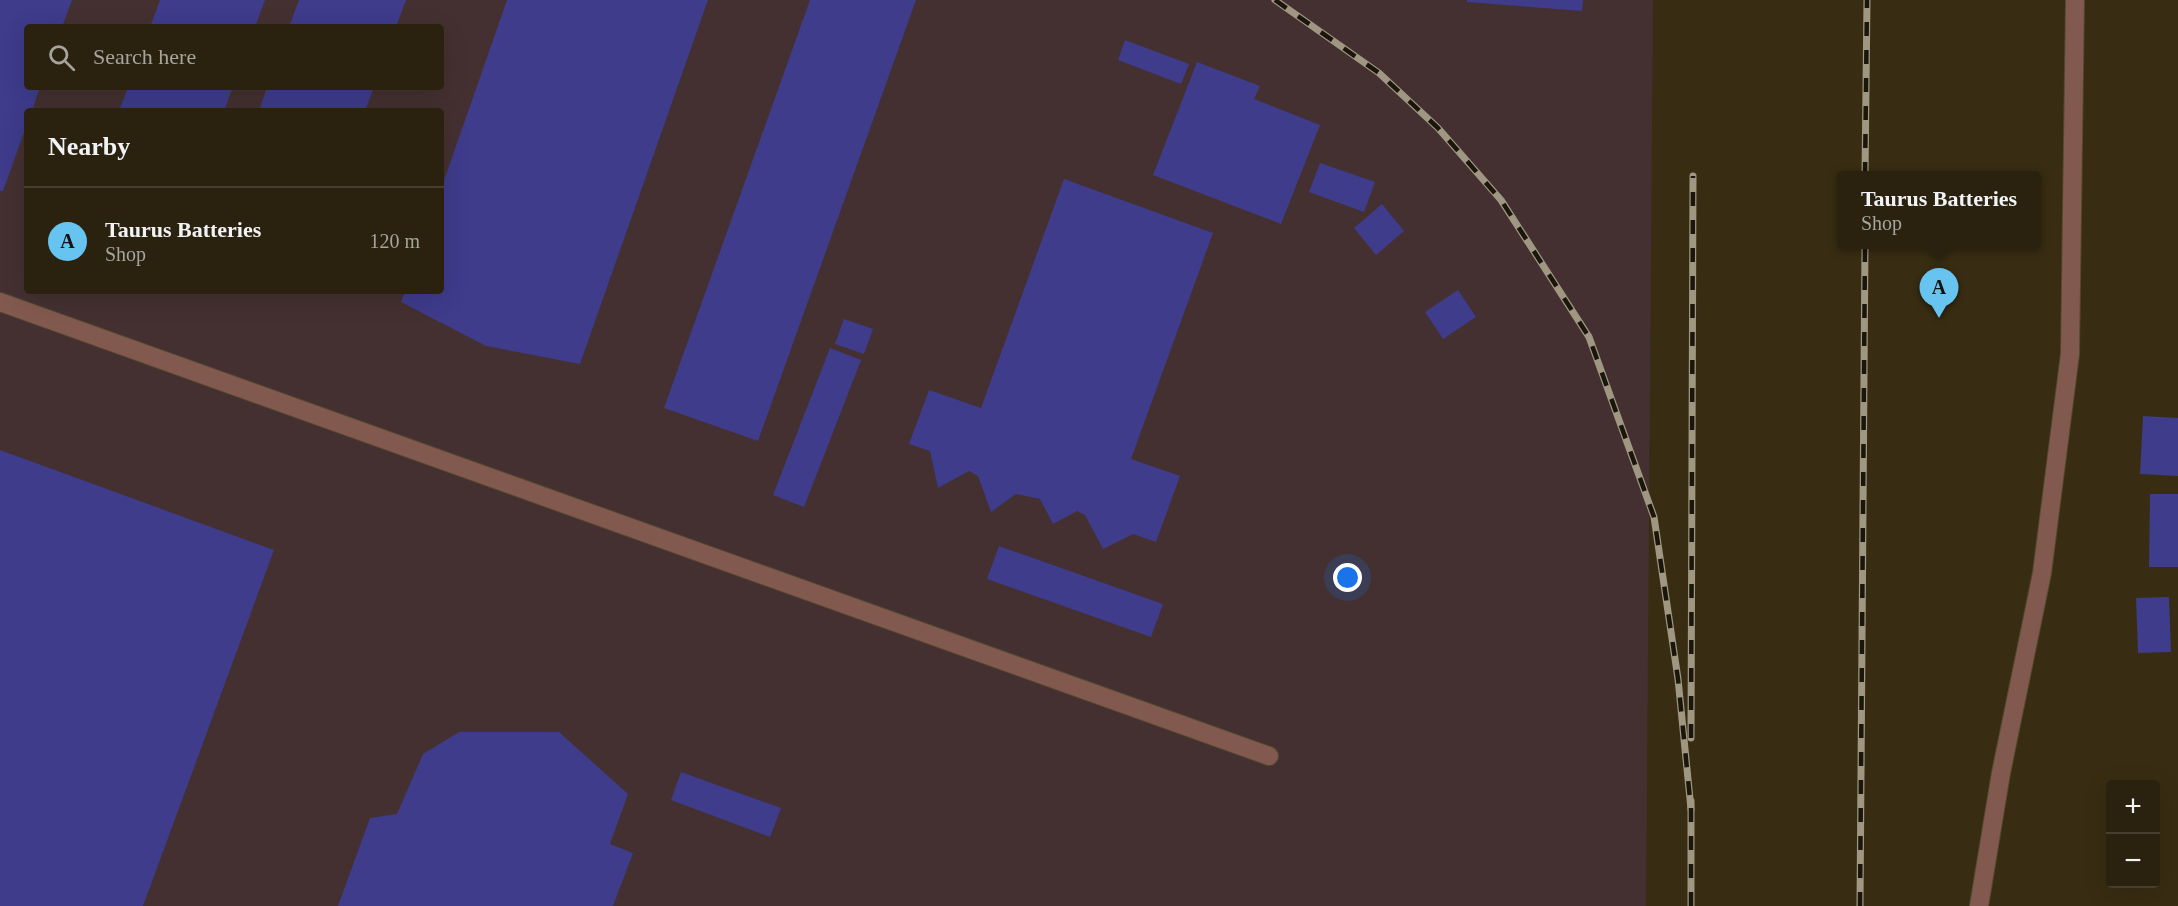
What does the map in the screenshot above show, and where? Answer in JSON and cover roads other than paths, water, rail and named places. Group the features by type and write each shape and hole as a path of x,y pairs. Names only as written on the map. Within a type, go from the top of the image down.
{"street":[{"path":"1979,906 2001,773 2042,573 2070,354 2075,0"},
{"path":"0,302 1269,756"}],"railway":[{"path":"1275,0 1379,73 1438,128 1501,200 1589,337 1654,517 1678,679 1691,809"},
{"path":"1865,171 1867,0"},
{"path":"1691,738 1693,176"},
{"path":"1860,906 1865,249"},
{"path":"1691,801 1691,906"}],"place":[{"name":"Taurus Batteries","path":"1939,318"}]}
